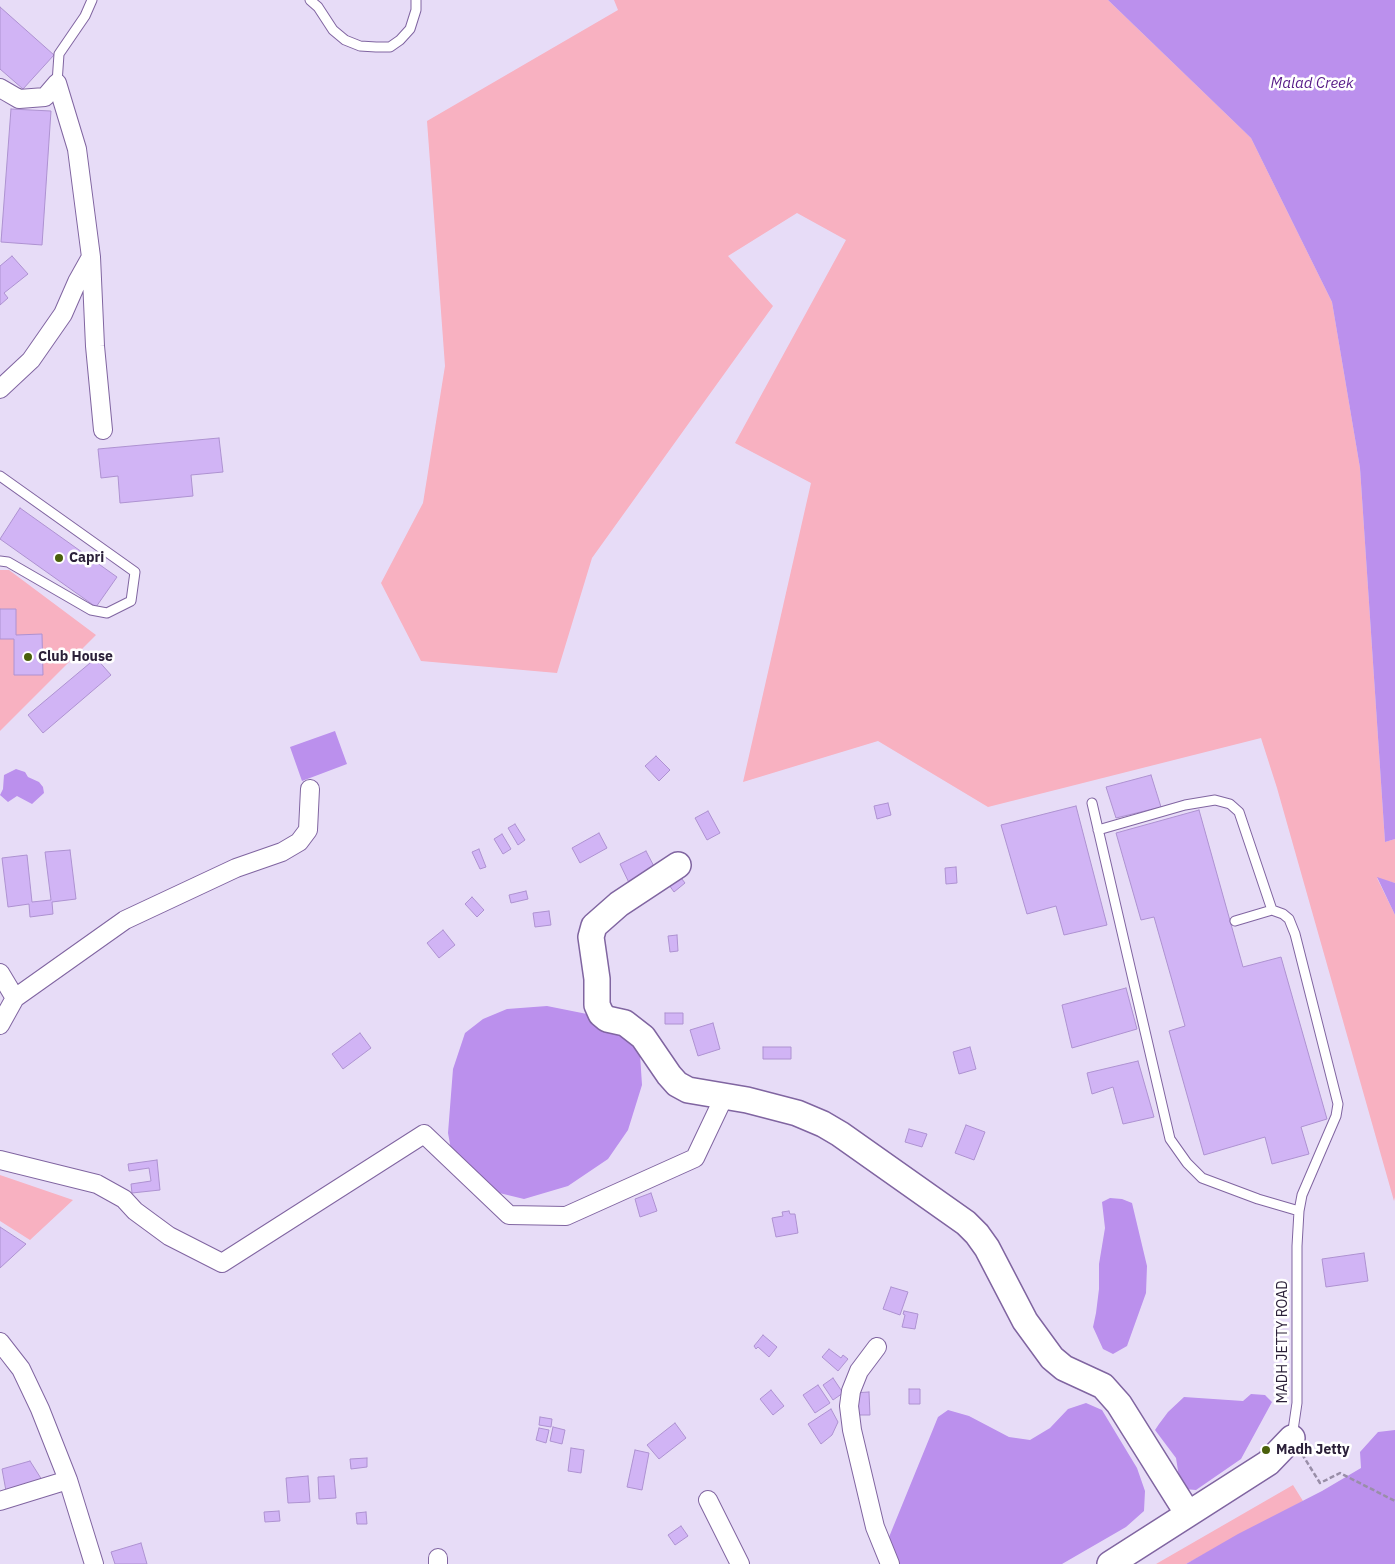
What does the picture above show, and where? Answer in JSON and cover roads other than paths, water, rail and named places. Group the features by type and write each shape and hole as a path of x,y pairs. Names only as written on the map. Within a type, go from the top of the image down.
{"street":[{"path":"0,88 19,99 44,97 57,83"},
{"path":"57,83 77,149 91,257 95,346 103,430"},
{"path":"0,389 31,360 63,314 77,282 91,257"},
{"path":"0,1025 15,998 125,920 236,868 282,852 300,842 308,830 310,789"},
{"path":"678,864 619,904 594,926 591,937 597,979 597,1005 600,1014 608,1019 625,1023 643,1037 677,1084 688,1090 747,1100 797,1113 823,1124 966,1222 978,1234 987,1248 1025,1322 1052,1358 1064,1368 1103,1386 1118,1404 1188,1514"},
{"path":"0,973 15,998"},
{"path":"0,1160 97,1184 124,1199 135,1211 168,1236 222,1264 424,1134 508,1215 566,1216 695,1158 724,1097"},
{"path":"0,1342 21,1368 40,1409 68,1480 94,1564"},
{"path":"877,1347 859,1371 851,1392 849,1406 852,1430 876,1526 890,1564"},
{"path":"1110,1564 1268,1463 1292,1438"},
{"path":"0,1501 68,1480"},
{"path":"708,1500 740,1564"}],"lane":[{"path":"57,83 59,54 85,16 92,0"},
{"path":"310,0 318,7 333,30 345,40 360,46 390,47 410,29 416,10 416,0"},
{"path":"0,476 135,572 131,601 107,614 91,610 8,562 0,561"},
{"path":"1098,830 1185,805 1215,800 1230,804 1239,812 1272,910 1235,921"},
{"path":"1092,803 1170,1139 1187,1164 1202,1178 1258,1200 1299,1211"},
{"name":"MADH JETTY ROAD","path":"1272,910 1283,914 1289,920 1296,934 1338,1104 1336,1116 1302,1195 1299,1211 1297,1246 1297,1403 1292,1438"}],"water":[{"name":"Malad Creek","path":"1108,0 1395,0 1395,839 1385,842 1360,468 1332,302 1251,138"},
{"path":"335,731 347,764 302,781 290,747"},
{"path":"16,769 25,772 28,777 39,782 43,787 44,793 32,804 17,796 8,802 0,795 3,789 4,775"},
{"path":"1377,877 1395,883 1395,915"},
{"path":"547,1006 587,1014 627,1033 640,1054 642,1085 628,1130 608,1159 568,1186 524,1199 487,1190 452,1155 448,1133 453,1069 465,1033 483,1019 507,1009"},
{"path":"1110,1198 1122,1199 1132,1203 1147,1266 1146,1293 1127,1346 1113,1354 1103,1349 1093,1327 1099,1289 1099,1264 1105,1228 1102,1202"},
{"path":"1251,1394 1265,1395 1272,1402 1241,1459 1196,1490 1184,1489 1180,1483 1176,1458 1155,1430 1159,1424 1168,1412 1184,1397 1243,1401"},
{"path":"1086,1403 1102,1410 1137,1468 1145,1491 1144,1511 1126,1527 1062,1564 896,1564 887,1542 938,1417 948,1410 969,1416 1009,1437 1030,1440 1050,1428 1068,1409"},
{"path":"1395,1430 1395,1564 1186,1564 1361,1468 1360,1452 1378,1432"}],"place":[{"name":"Capri","path":"59,558"},
{"name":"Club House","path":"28,657"},
{"name":"Madh Jetty","path":"1266,1450"}]}
